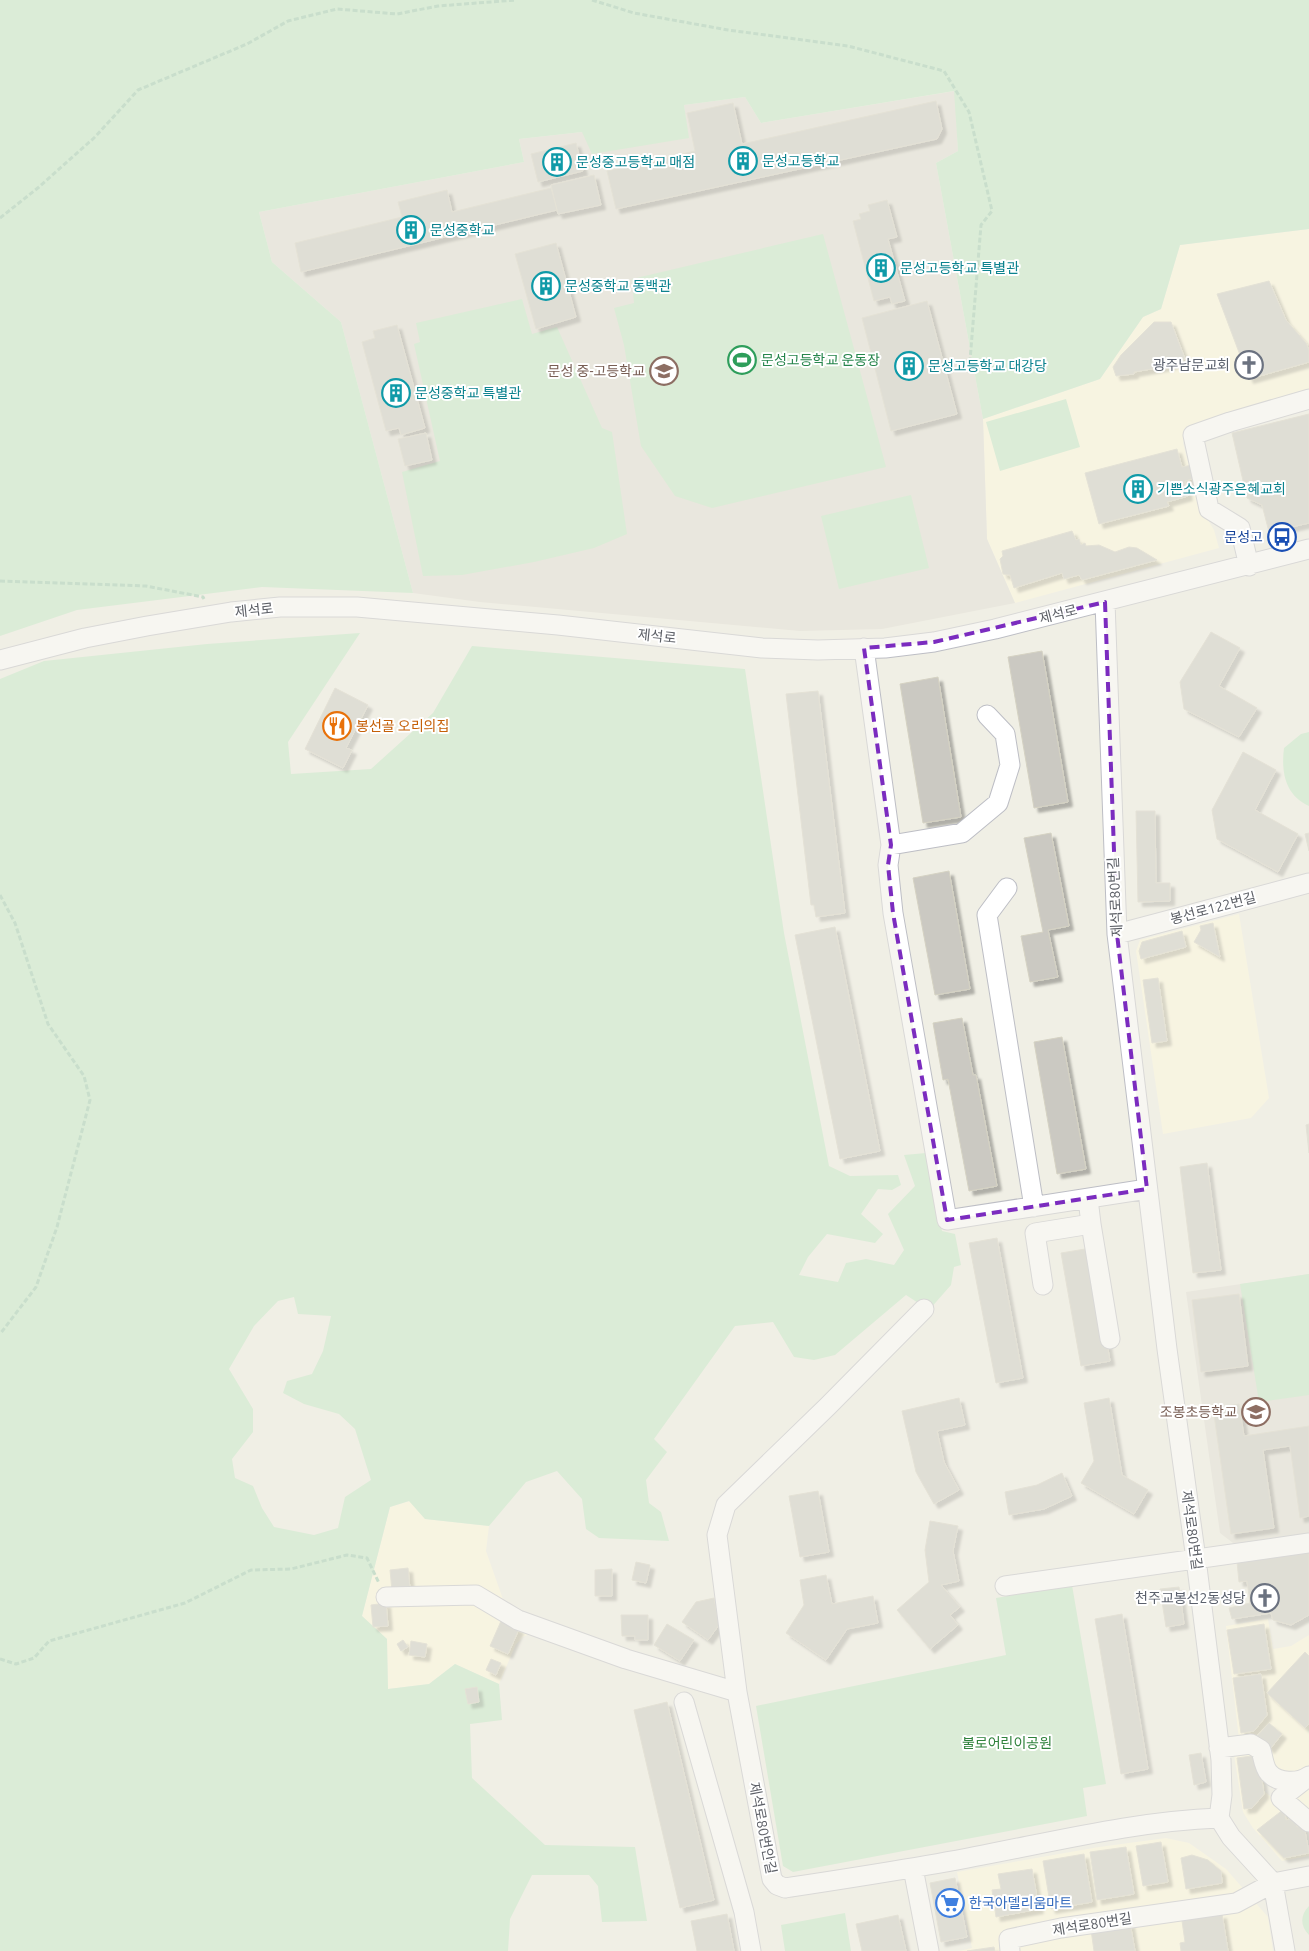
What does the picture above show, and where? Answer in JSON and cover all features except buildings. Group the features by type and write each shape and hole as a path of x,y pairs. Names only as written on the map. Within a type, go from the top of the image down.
{"street":[{"path":"1249,566 1240,528 1209,510 1193,435 1309,399"},
{"name":"제석로","path":"0,660 85,638 209,615 280,607 357,607 558,625 762,648 818,650 885,648 947,639 1105,602 1309,549"},
{"name":"제석로80번길","path":"1105,602 1117,934 1166,1349 1196,1559 1219,1748 1222,1795 1219,1818"},
{"path":"864,648 891,845 888,865 893,913 947,1220 1147,1189"},
{"path":"891,845 962,833 998,803 1010,765 1005,734 986,715"},
{"name":"봉선로122번길","path":"1117,934 1309,883"},
{"path":"1007,888 987,915 1034,1207"},
{"path":"1088,1199 1110,1339"},
{"path":"1043,1285 1035,1233 1091,1224"},
{"path":"386,1597 476,1596 518,1620 626,1659 737,1692 718,1535 726,1505 924,1309"},
{"path":"1005,1586 1309,1542"},
{"name":"제석로80번안길","path":"737,1692 772,1879 777,1885 785,1888 913,1868 1102,1832 1193,1819 1219,1818"},
{"path":"684,1702 744,1912 751,1951"},
{"path":"1219,1748 1251,1744 1261,1750 1268,1772 1282,1782 1307,1778"},
{"path":"1307,1778 1281,1798 1309,1822"},
{"path":"1219,1818 1231,1836 1273,1883 1285,1951"},
{"path":"913,1868 929,1951"},
{"path":"1273,1883 1309,1876"},
{"name":"제석로80번길","path":"1010,1951 1009,1939 1061,1928 1236,1902 1273,1883"}],"path":[{"path":"0,218 39,187 95,137 138,90 247,44 288,21 337,9 397,14 438,6 516,0"},
{"path":"592,0 634,13 728,30 848,46 944,71 969,112 992,211 982,225 969,373"},
{"path":"0,581 146,586 203,597 209,615"},
{"path":"0,894 15,923 48,1024 84,1076 90,1100 57,1226 36,1287 0,1334"},
{"path":"0,1659 16,1664 34,1658 49,1641 185,1603 251,1570 291,1569 347,1555 367,1558 386,1597"}],"highlighted area":[{"path":"1105,602 1117,934 1147,1189 947,1220 893,913 888,865 891,845 864,648 934,642"}],"shaded area":[{"name":"문성 중-고등학교","path":"955,91 958,151 936,163 983,419 987,539 1015,603 882,629 800,631 480,602 413,593 341,322 272,262 259,212 524,162 519,139 582,132 688,138 684,105 745,97 761,123"},
{"path":"1309,229 1309,390 1188,426 1183,443 1199,505 1214,530 1219,548 1015,603 987,539 983,419 1100,379 1143,317 1161,309 1180,245"},
{"path":"1239,914 1269,1098 1251,1118 1163,1134 1136,951 1140,940"},
{"name":"조봉초등학교","path":"1309,1274 1309,1535 1237,1546 1220,1533 1186,1292"},
{"path":"410,1501 425,1519 489,1526 486,1551 504,1602 534,1632 523,1637 516,1644 499,1684 455,1664 429,1684 388,1689 387,1639 362,1616 390,1507"},
{"path":"1268,1619 1273,1649 1291,1646 1309,1635 1309,1765 1295,1777 1280,1776 1239,1740 1226,1626"},
{"path":"1259,1752 1265,1792 1305,1824 1309,1856 1282,1861 1253,1828 1243,1812 1234,1755"},
{"path":"1309,1780 1309,1819 1288,1800"},
{"path":"1166,1838 1189,1843 1226,1869 1268,1917 1273,1951 959,1951 972,1948 957,1872 1099,1847"}],"green space":[{"path":"0,0 1309,0 1309,229 1180,245 1161,309 1143,317 1100,379 983,419 936,163 958,151 954,91 761,123 745,97 684,105 689,138 592,154 582,132 519,139 524,162 259,212 272,262 341,322 413,593 262,587 77,610 0,636"},
{"name":"문성고등학교 운동장","path":"823,234 886,467 712,508 675,496 641,446 624,345 614,308 634,303 632,279"},
{"path":"522,299 532,334 557,327 602,428 612,432 627,534 594,548 534,562 462,575 423,576 402,472 440,461 414,344 420,342 416,323"},
{"path":"1066,399 1080,447 1000,471 986,422"},
{"path":"911,495 929,568 839,589 821,516"},
{"path":"360,633 288,742 291,774 371,769 433,713 472,646 745,669 784,933 829,1166 850,1176 898,1175 901,1185 892,1190 878,1189 861,1214 883,1234 875,1243 827,1234 808,1257 799,1275 838,1282 846,1263 866,1259 894,1265 904,1250 888,1214 915,1186 904,1155 926,1153 942,1231 955,1234 961,1265 954,1267 951,1285 929,1310 906,1295 835,1355 814,1360 794,1357 773,1322 735,1326 654,1439 667,1452 646,1480 649,1503 661,1512 669,1541 599,1538 586,1529 582,1499 557,1471 526,1482 489,1526 425,1519 409,1501 390,1507 362,1616 387,1639 388,1689 429,1684 455,1664 499,1684 502,1720 470,1724 472,1778 545,1845 635,1847 647,1921 602,1922 598,1886 589,1875 532,1875 510,1919 508,1951 0,1951 0,679 44,661 207,644","holes":["294,1297 298,1314 331,1316 323,1351 312,1374 287,1381 283,1393 304,1404 339,1414 355,1429 371,1480 345,1497 338,1528 314,1535 274,1527 262,1508 253,1486 235,1478 232,1459 253,1432 253,1409 229,1369 254,1326 278,1301"]},
{"path":"1309,732 1309,806 1295,796 1286,782 1283,757 1284,748 1301,734"},
{"path":"1309,1274 1309,1395 1259,1402 1240,1284"},
{"name":"불로어린이공원","path":"1072,1585 1106,1784 1083,1788 1087,1816 793,1872 783,1866 756,1706 1006,1655 996,1598"},
{"path":"1309,1906 1309,1935 1304,1928 1302,1920"},
{"path":"845,1913 851,1951 785,1951 781,1925"}],"place":[{"name":"문성고등학교","path":"743,161"},
{"name":"문성중고등학교 매점","path":"557,162"},
{"name":"문성중학교","path":"411,230"},
{"name":"문성고등학교 특별관","path":"881,268"},
{"name":"문성중학교 동백관","path":"546,286"},
{"name":"문성고등학교 운동장","path":"742,360"},
{"name":"광주남문교회","path":"1249,365"},
{"name":"문성고등학교 대강당","path":"909,366"},
{"name":"문성 중-고등학교","path":"664,371"},
{"name":"문성중학교 특별관","path":"396,393"},
{"name":"기쁜소식광주은혜교회","path":"1138,489"},
{"name":"문성고","path":"1282,537"},
{"name":"봉선골 오리의집","path":"337,726"},
{"name":"조봉초등학교","path":"1256,1412"},
{"name":"천주교봉선2동성당","path":"1265,1598"},
{"name":"한국아델리움마트","path":"950,1903"}]}
